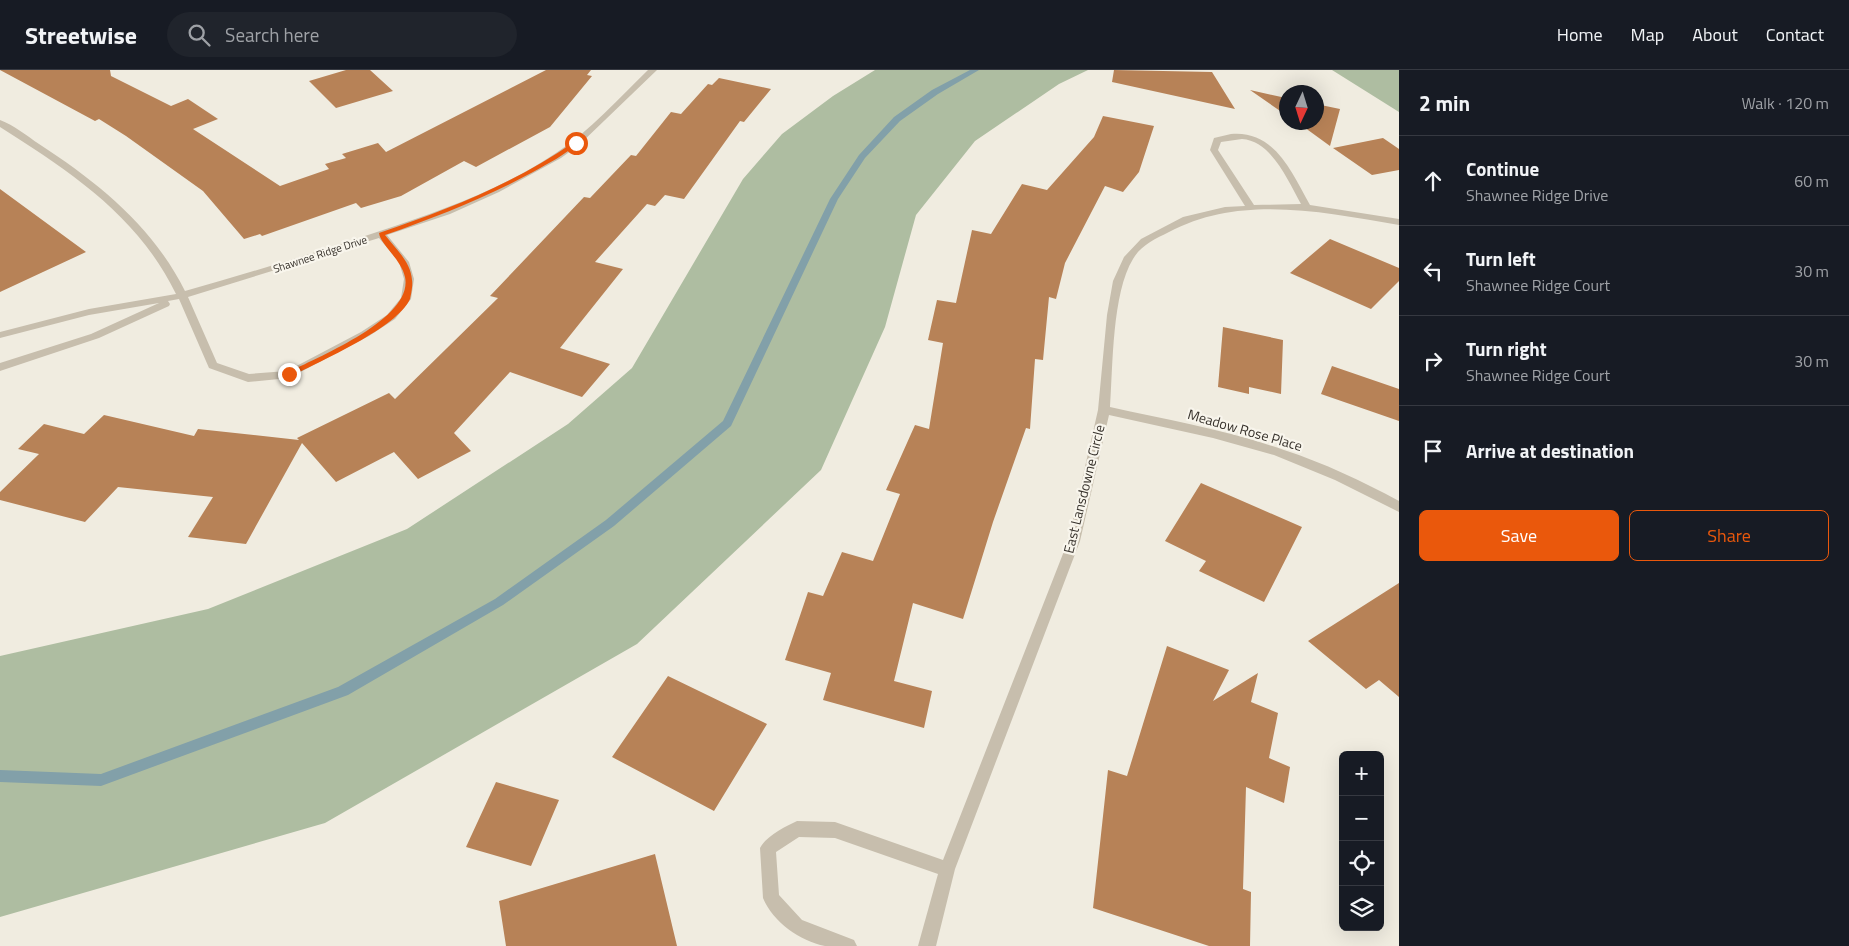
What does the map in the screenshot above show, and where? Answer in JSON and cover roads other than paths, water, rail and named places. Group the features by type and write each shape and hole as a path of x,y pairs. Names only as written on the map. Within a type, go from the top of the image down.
{"street":[{"name":"Shawnee Ridge Drive","path":"0,335 89,312 181,296 326,253 455,208 496,190 558,156 576,143 653,70"},
{"path":"0,123 68,166 124,214 163,260 213,365 248,378 289,374 366,334 391,317 406,299 409,279 404,262 381,234"},
{"path":"1251,207 1214,150 1217,140 1234,136 1255,138 1270,149 1307,207"},
{"name":"East Lansdowne Circle","path":"927,946 947,869 1074,541 1104,410 1112,315 1118,281 1129,257 1144,241 1186,219 1251,207 1307,207 1399,222"},
{"name":"Shawnee Ridge Drive","path":"0,367 95,336 181,296"},
{"name":"Meadow Rose Place","path":"1104,410 1216,435 1277,452 1332,472 1399,507"},
{"path":"848,946 796,926 771,898 768,848 797,829 835,830 947,869"}],"waterway":[{"path":"0,776 101,780 343,691 499,602 610,523 727,423 834,199 862,157 897,119 935,92 975,70"}]}
